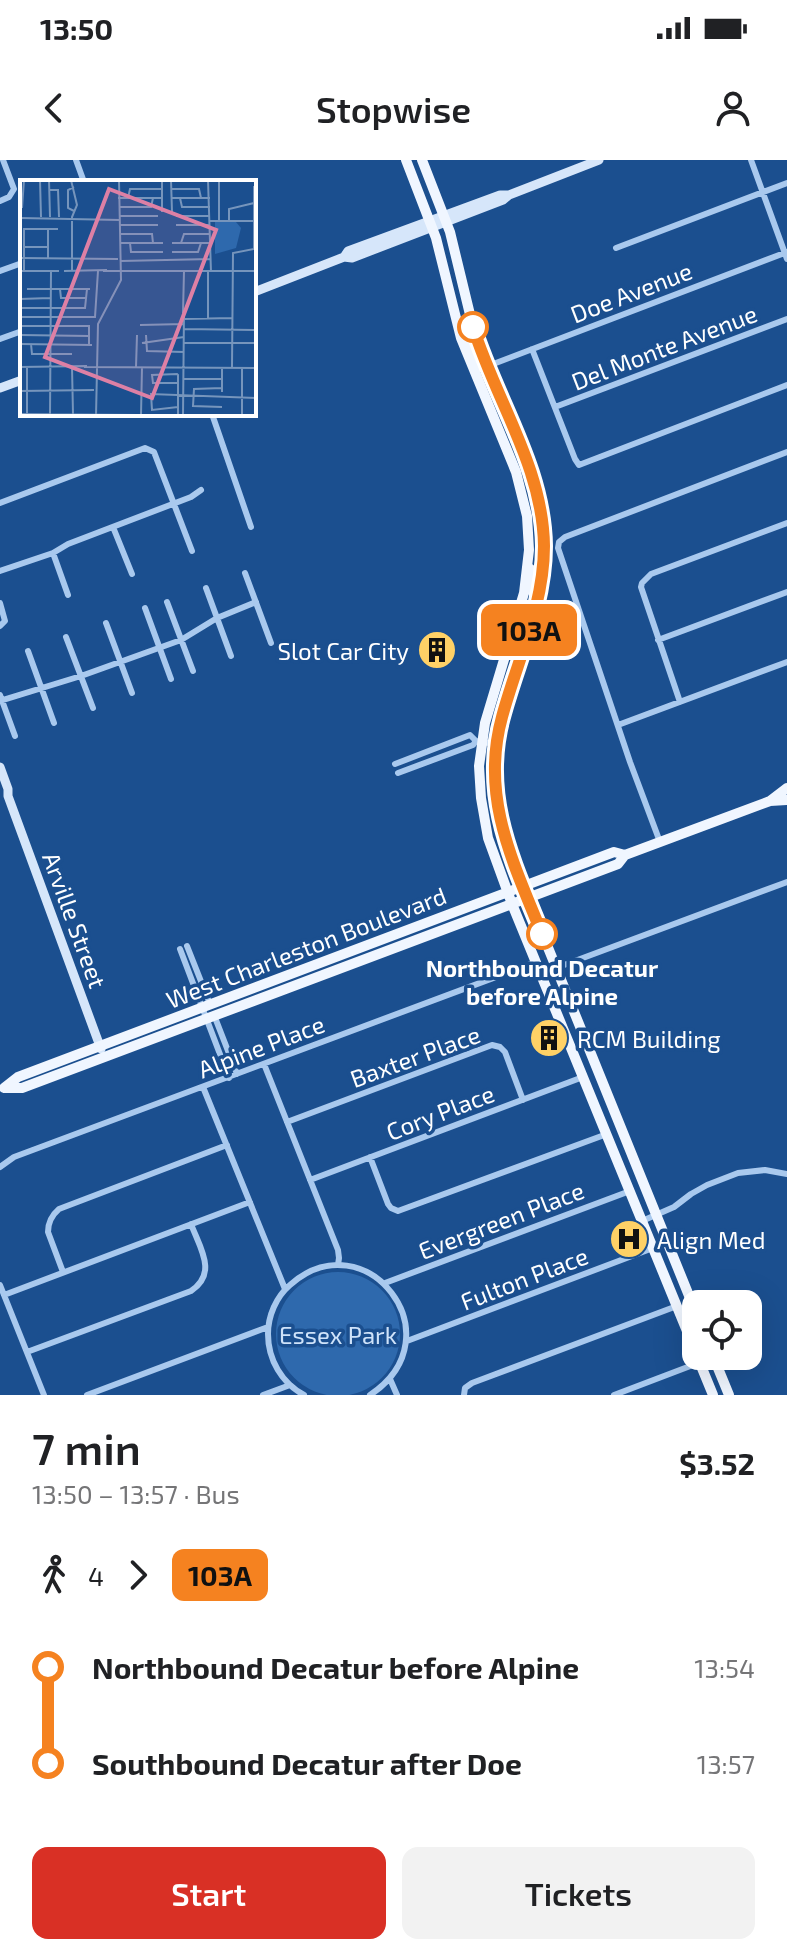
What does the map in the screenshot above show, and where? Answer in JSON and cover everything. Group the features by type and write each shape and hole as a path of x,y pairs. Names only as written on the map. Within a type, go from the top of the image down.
{"main road":[{"path":"406,160 443,261 460,334 513,466 528,525 528,567 520,607 478,742 484,821 512,904 682,1318"},
{"path":"422,160 456,253 474,331 529,466 540,507 544,546 542,577 496,744 494,777 498,814 515,866 687,1290"},
{"path":"256,291 344,257 352,258 431,224 503,200 583,163 599,160"},
{"path":"460,334 471,344 481,366 488,366"},
{"path":"474,372 483,374 504,405"},
{"path":"0,388 20,381"},
{"path":"528,567 535,573 533,589 536,606"},
{"name":"Arville Street","path":"1,773 104,1057"},
{"name":"Arville Street","path":"0,785 2,792 8,796"},
{"name":"West Charleston Boulevard","path":"2,1089 18,1077 100,1046 306,981 618,864 625,855 770,801 787,788"},
{"name":"West Charleston Boulevard","path":"770,801 787,800"},
{"name":"West Charleston Boulevard","path":"2,1089 22,1088 104,1057 354,950 523,886 614,852 625,855"},
{"path":"515,866 529,875 563,871"},
{"path":"368,958 373,949 401,932"},
{"path":"306,981 350,958 354,950"},
{"path":"572,1048 589,1068 597,1069"},
{"path":"583,1077 591,1074 595,1082 604,1086"},
{"path":"703,1370 713,1395"},
{"path":"719,1370 729,1395"}],"street":[{"path":"0,201 9,197 14,189 3,160"},
{"path":"76,160 83,180"},
{"path":"751,160 786,255"},
{"path":"616,248 787,183"},
{"name":"Doe Avenue","path":"488,366 786,255"},
{"path":"0,271 20,264"},
{"name":"Del Monte Avenue","path":"555,407 787,319"},
{"path":"0,339 20,332"},
{"path":"532,349 579,465 787,385"},
{"path":"213,416 251,527"},
{"path":"0,503 145,448 150,449 154,452 192,551"},
{"path":"660,842 558,548 559,542 565,537 787,452"},
{"path":"0,571 53,553 68,544 191,497 201,490"},
{"path":"680,702 642,583 651,574 787,523"},
{"path":"113,527 132,574"},
{"path":"53,553 68,595"},
{"path":"245,573 271,643"},
{"path":"206,588 231,656"},
{"path":"658,640 787,592"},
{"path":"167,602 193,671"},
{"path":"15,736 1,700 120,663 181,640 217,618 256,602"},
{"path":"0,603 5,621 0,626"},
{"path":"145,608 171,679"},
{"path":"106,623 132,693"},
{"path":"66,637 93,708"},
{"path":"28,651 54,723"},
{"path":"618,725 787,662"},
{"path":"395,764 470,735 478,742 496,744"},
{"path":"398,773 478,742"},
{"path":"556,968 787,882"},
{"path":"183,948 229,1078"},
{"name":"Alpine Place","path":"0,1167 14,1157 536,962"},
{"path":"208,1012 237,1074"},
{"name":"Baxter Place","path":"287,1122 492,1045 505,1052 523,1100"},
{"path":"264,1064 338,1250 338,1265"},
{"name":"Cory Place","path":"310,1180 583,1077"},
{"path":"203,1087 285,1289"},
{"path":"370,1157 388,1204 394,1211 403,1211 607,1134"},
{"path":"63,1272 48,1232 51,1218 59,1209 227,1145"},
{"path":"642,1221 674,1207 707,1185 738,1173 765,1170 787,1174"},
{"name":"Evergreen Place","path":"385,1283 630,1191"},
{"path":"4,1295 250,1202"},
{"path":"27,1352 197,1287 206,1266 191,1224"},
{"name":"Fulton Place","path":"407,1341 653,1248"},
{"path":"304,1395 290,1385 270,1352 268,1327 271,1313 285,1289 298,1278 312,1270 338,1265 359,1268 385,1283 395,1295 406,1324 407,1341 402,1361 390,1379 370,1395"},
{"path":"0,1285 44,1395"},
{"path":"464,1395 465,1388 472,1383 677,1306"},
{"path":"87,1395 268,1327"},
{"path":"614,1395 682,1365"},
{"path":"390,1379 397,1395"},
{"path":"263,1395 290,1385"},
{"path":"642,1385 646,1395"}],"green space":[{"name":"Essex Park","path":"326,1273 350,1273 372,1283 389,1300 399,1322 399,1346 389,1368 372,1385 350,1395 326,1395 304,1385 287,1368 277,1346 277,1322 287,1300 304,1283"}],"bus line":[{"name":"103A","path":"473,327 529,466 543,527 541,586 501,719 494,767 498,814 505,839 542,934"}],"place":[{"name":"Slot Car City","path":"437,650"},
{"name":"Northbound Decatur before Alpine","path":"542,934"},
{"name":"RCM Building","path":"549,1038"},
{"name":"Align Med","path":"629,1239"}]}
